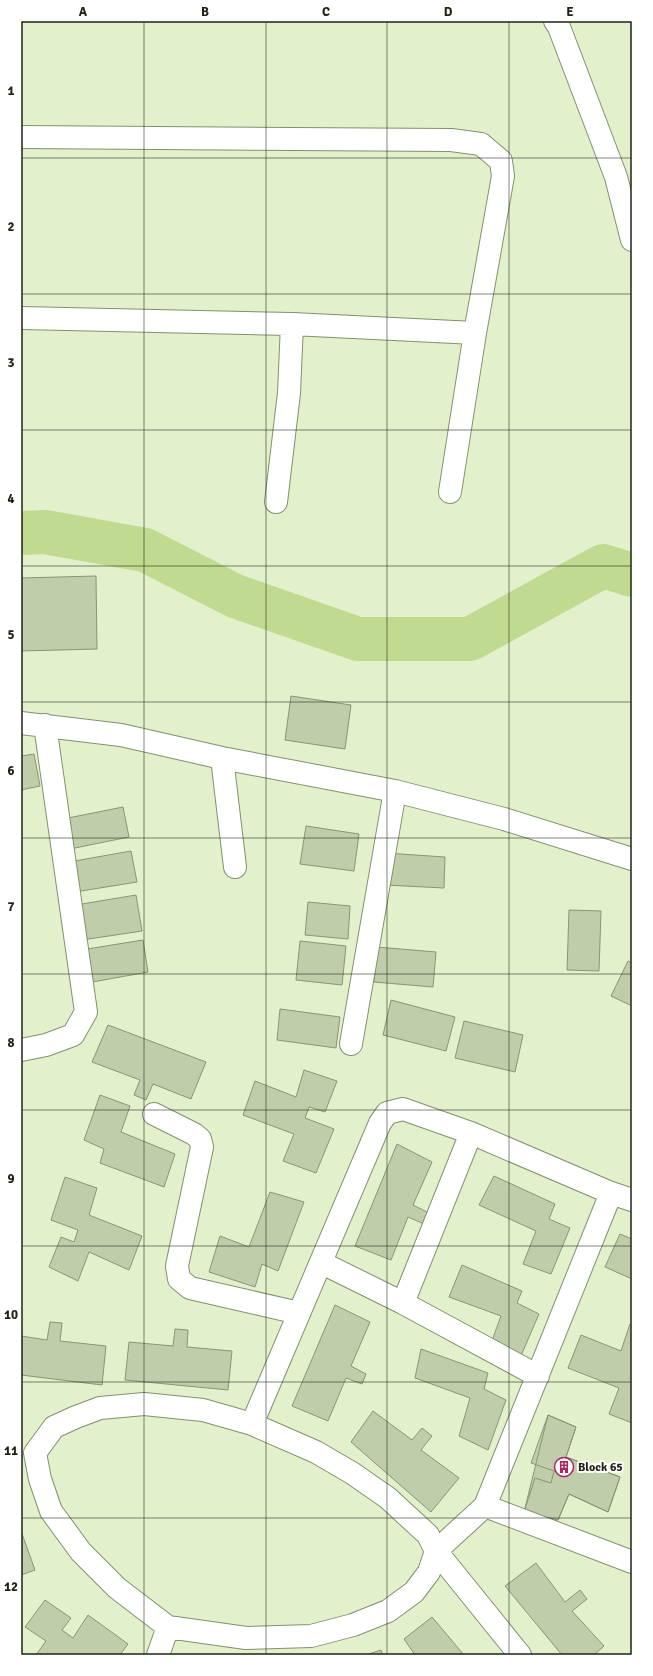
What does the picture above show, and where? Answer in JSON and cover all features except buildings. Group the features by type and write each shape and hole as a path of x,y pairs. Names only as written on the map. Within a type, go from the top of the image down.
{"street":[{"path":"555,21 559,27 616,178 632,240"},
{"path":"21,137 451,140 481,144 501,161 503,176 475,333 450,492"},
{"path":"21,318 292,324 475,333"},
{"path":"276,502 289,393 292,324"},
{"path":"21,723 121,735 222,758 395,791 504,819 632,859"},
{"path":"21,1050 46,1045 73,1035 86,1012 45,725"},
{"path":"222,758 236,867"},
{"path":"352,1044 395,791"},
{"path":"252,1424 322,1263 380,1123 387,1113 403,1109 471,1133 611,1194 632,1200"},
{"path":"154,1114 194,1134 200,1139 202,1147 177,1266 179,1279 190,1288 299,1314"},
{"path":"404,1303 471,1133"},
{"path":"520,1655 436,1551 428,1535 388,1498 352,1473 316,1452 252,1424 202,1410 144,1404 100,1408 54,1427 28,1455 40,1479 51,1511 81,1552 117,1588 168,1627 246,1638 310,1636 353,1625 388,1611 414,1592 428,1572 436,1551 485,1506 611,1194"},
{"path":"322,1263 404,1303 538,1376"},
{"path":"485,1506 632,1562"},
{"path":"158,1655 168,1627"}],"waterway":[{"path":"21,533 45,532 145,550 235,596 358,639 470,639 603,566 632,575"}],"place":[{"name":"Block 65","path":"564,1467"}]}
